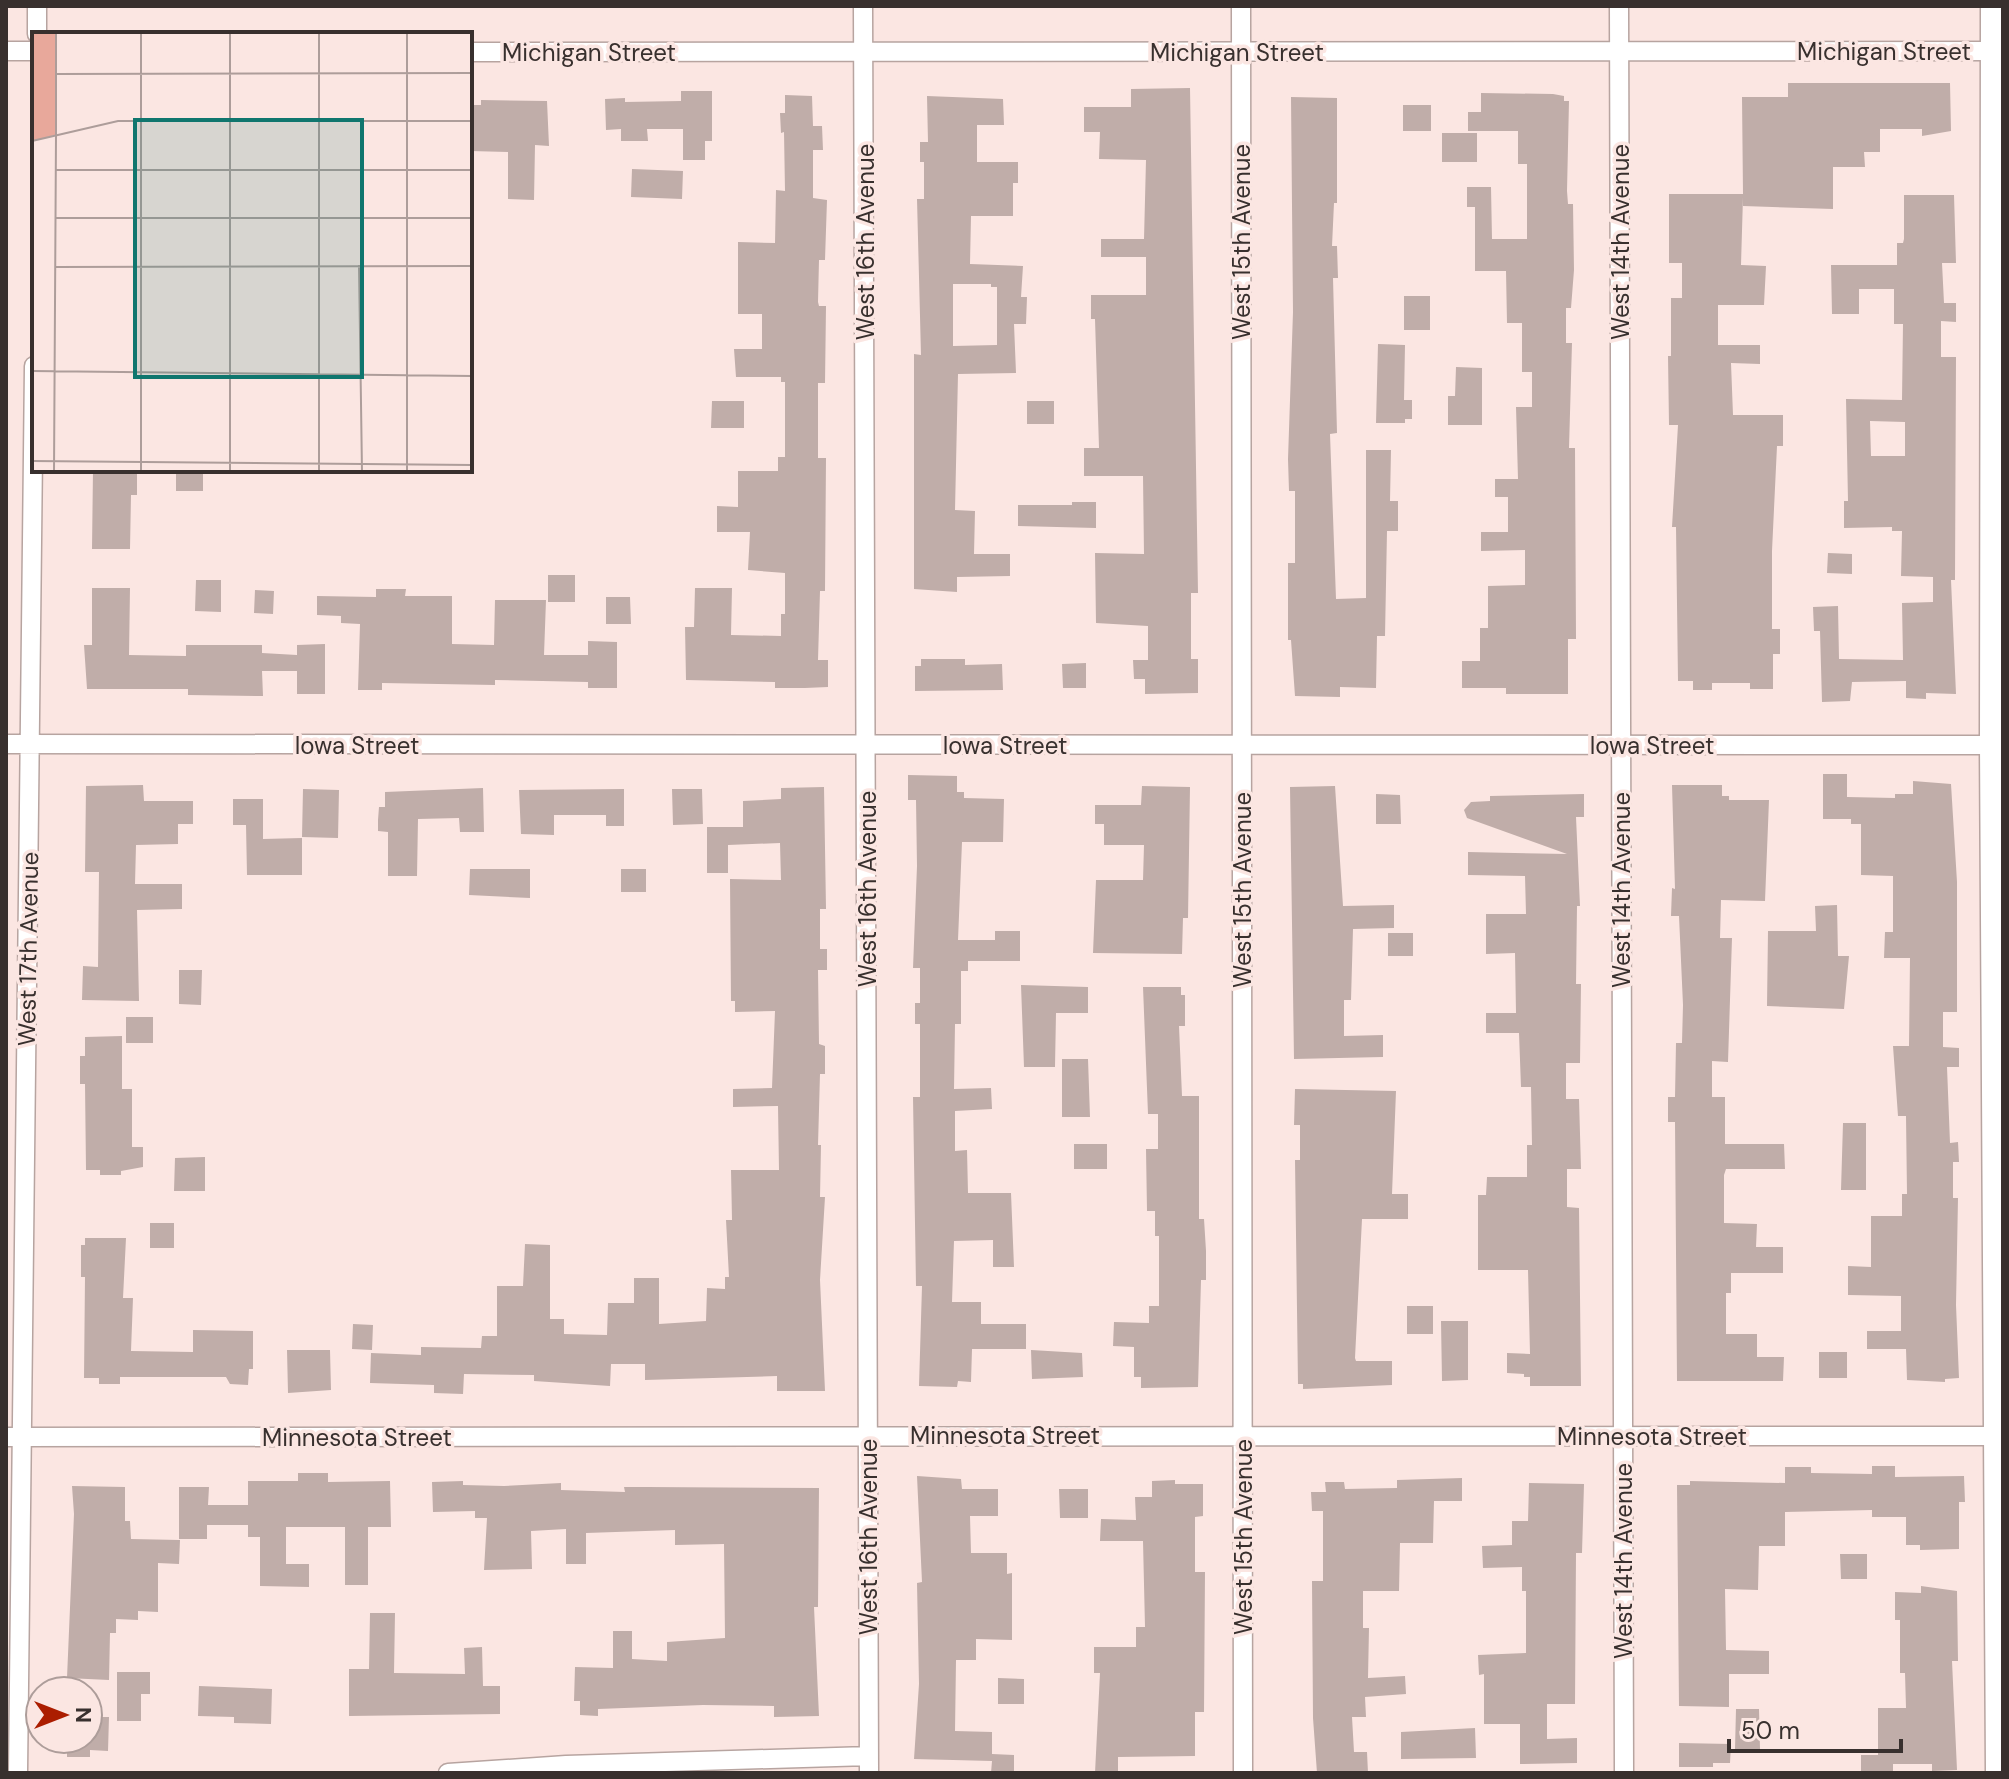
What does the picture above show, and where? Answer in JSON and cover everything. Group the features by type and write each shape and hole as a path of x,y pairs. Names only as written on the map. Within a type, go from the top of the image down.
{"main road":[{"path":"1994,6 1999,51 1999,1773"}],"street":[{"path":"37,6 37,32"},
{"name":"West 16th Avenue","path":"863,6 869,1764"},
{"name":"West 15th Avenue","path":"1241,6 1243,1773"},
{"name":"West 14th Avenue","path":"1619,6 1624,1773"},
{"path":"6,51 32,51"},
{"name":"Michigan Street","path":"472,52 1999,51"},
{"name":"West 17th Avenue","path":"18,1773 14,1437 31,744 33,472"},
{"name":"Iowa Street","path":"6,744 1998,745"},
{"name":"Minnesota Street","path":"14,1437 2000,1436"},
{"path":"448,1773 566,1765 869,1764"}],"building":[{"path":"1788,83 1950,83 1951,131 1922,136 1922,129 1880,129 1880,152 1864,152 1865,167 1833,167 1833,209 1743,206 1743,197 1741,265 1766,266 1764,305 1718,305 1718,345 1760,345 1760,364 1731,363 1733,415 1783,415 1783,446 1777,446 1772,551 1772,629 1780,629 1780,654 1773,654 1773,689 1750,689 1750,683 1712,683 1712,690 1693,690 1693,681 1678,681 1676,527 1672,527 1678,425 1669,425 1668,356 1671,356 1671,298 1682,298 1682,263 1669,263 1669,194 1743,194 1742,97 1788,97"},
{"path":"1190,88 1198,593 1191,593 1191,659 1198,659 1198,693 1145,694 1145,679 1134,679 1133,660 1148,660 1148,626 1096,623 1095,553 1144,554 1143,476 1084,476 1084,448 1099,448 1095,319 1091,319 1091,295 1146,295 1146,257 1101,257 1101,239 1144,239 1146,160 1099,159 1100,132 1084,132 1084,107 1131,107 1131,89"},
{"path":"681,91 712,91 712,141 705,141 705,160 683,160 683,129 647,129 648,141 621,141 621,129 606,130 605,99 625,98 625,102 681,101"},
{"path":"1481,93 1553,94 1564,96 1564,101 1569,101 1567,191 1568,204 1573,204 1574,270 1571,308 1566,308 1566,343 1572,343 1569,448 1575,448 1576,639 1568,639 1568,694 1506,694 1506,688 1462,688 1462,661 1480,661 1480,628 1488,628 1488,586 1525,585 1525,550 1481,551 1481,532 1508,532 1508,497 1495,497 1495,479 1518,479 1516,407 1532,407 1532,372 1522,372 1522,323 1507,323 1506,271 1475,271 1475,207 1467,207 1467,187 1491,187 1492,239 1527,239 1527,164 1518,164 1518,131 1468,131 1468,112 1481,112"},
{"path":"785,95 812,96 813,126 822,126 823,150 813,150 813,198 827,200 825,260 819,260 818,302 819,306 826,306 825,383 818,383 818,458 826,458 825,591 820,591 818,660 828,660 828,687 775,688 775,682 686,680 685,627 694,627 695,588 732,588 731,635 781,636 781,614 785,614 785,573 748,570 750,532 717,532 717,506 738,507 738,471 778,471 778,457 785,457 785,382 781,382 781,377 736,377 734,349 762,349 762,314 738,314 738,242 775,243 776,190 785,191 784,132 781,133 780,113 785,113"},
{"path":"927,96 1003,99 1004,125 977,125 977,162 1018,162 1018,183 1013,183 1013,216 971,216 970,264 1023,266 1021,297 1027,297 1026,324 1014,324 1016,373 958,374 955,510 975,511 974,554 1010,554 1010,576 957,577 957,592 914,589 914,354 921,355 917,199 924,199 924,162 920,162 920,142 928,142","holes":["953,284 991,284 991,287 997,287 997,345 953,346"]},
{"path":"1291,97 1337,98 1337,203 1334,203 1332,246 1337,246 1338,278 1333,278 1337,433 1330,434 1336,599 1366,598 1366,450 1391,450 1390,501 1398,501 1398,531 1387,531 1385,636 1377,636 1376,688 1340,687 1340,697 1295,696 1291,640 1288,640 1288,563 1295,563 1295,491 1289,491 1288,459 1293,312"},
{"path":"481,100 547,101 549,146 535,145 534,200 508,199 508,152 472,151 472,105 481,105"},
{"path":"1403,105 1431,105 1431,131 1403,131"},
{"path":"1442,133 1477,133 1477,162 1442,162"},
{"path":"632,169 683,171 682,199 631,197"},
{"path":"1904,195 1954,195 1956,263 1942,263 1944,303 1956,303 1956,322 1941,321 1941,357 1956,357 1955,580 1951,580 1956,694 1926,693 1926,699 1906,698 1906,681 1852,682 1850,701 1822,702 1820,631 1814,631 1813,607 1838,606 1839,659 1903,660 1902,603 1933,602 1933,577 1901,576 1902,531 1892,531 1892,527 1844,528 1844,501 1848,501 1846,399 1902,400 1903,324 1894,324 1894,289 1859,289 1859,314 1832,314 1831,265 1897,265 1897,243 1903,243","holes":["1870,421 1905,422 1905,456 1871,456"]},
{"path":"1404,296 1430,296 1430,330 1404,330"},
{"path":"1378,344 1405,345 1404,400 1412,400 1412,419 1405,419 1405,423 1376,423"},
{"path":"1456,367 1482,368 1482,425 1448,425 1448,396 1455,396"},
{"path":"712,401 744,401 744,428 711,428"},
{"path":"1027,401 1054,401 1054,424 1027,424"},
{"path":"93,472 137,472 137,495 131,495 130,549 92,549"},
{"path":"176,472 203,472 203,491 176,491"},
{"path":"1072,502 1096,502 1096,528 1018,526 1018,505 1072,505"},
{"path":"1828,553 1852,554 1852,574 1827,573"},
{"path":"548,575 575,575 575,602 548,602"},
{"path":"196,580 221,580 221,612 195,611"},
{"path":"92,588 130,588 129,655 186,656 186,645 262,645 262,653 297,655 297,645 325,644 325,694 297,694 297,671 262,671 263,696 188,695 188,689 87,689 84,645 92,645"},
{"path":"376,589 406,589 405,596 452,596 452,644 494,645 495,600 546,600 544,655 588,655 588,641 617,642 617,688 588,688 588,682 495,680 495,685 382,683 382,690 358,690 360,624 341,623 341,616 317,615 317,596 376,597"},
{"path":"255,590 274,591 273,614 254,613"},
{"path":"606,597 630,597 631,624 606,624"},
{"path":"921,659 965,659 965,665 1002,664 1003,690 915,691 915,666 921,666"},
{"path":"1086,663 1086,688 1063,688 1062,664"},
{"path":"1823,774 1847,774 1847,797 1895,798 1895,794 1913,794 1913,781 1951,784 1957,882 1957,1012 1943,1012 1943,1047 1959,1048 1959,1067 1947,1067 1950,1143 1958,1142 1959,1162 1953,1162 1953,1198 1958,1198 1956,1305 1959,1378 1945,1379 1945,1382 1907,1380 1906,1349 1867,1349 1867,1331 1901,1331 1901,1296 1848,1295 1848,1266 1871,1267 1871,1216 1902,1216 1902,1194 1907,1194 1906,1116 1898,1116 1893,1046 1909,1046 1910,958 1884,958 1885,932 1893,932 1893,876 1861,875 1861,824 1851,824 1851,819 1823,819"},
{"path":"908,775 957,776 957,792 964,792 964,798 1004,799 1003,842 962,842 958,940 995,940 995,931 1020,931 1020,961 968,961 968,971 961,971 961,1024 955,1024 954,1089 991,1088 992,1109 955,1111 955,1151 967,1150 968,1193 1011,1193 1014,1267 993,1267 993,1240 954,1241 952,1302 981,1302 981,1324 1026,1324 1026,1349 972,1349 971,1382 958,1381 957,1387 919,1386 922,1286 916,1286 913,1097 920,1097 920,1024 915,1024 915,1003 920,1003 920,968 913,968 916,800 908,800"},
{"path":"143,785 144,801 193,801 193,824 178,824 178,844 136,845 135,884 182,884 182,909 137,910 139,1001 82,1000 83,966 98,967 99,872 85,872 86,786"},
{"path":"1672,785 1722,785 1722,796 1729,796 1729,800 1769,800 1765,901 1721,900 1720,938 1732,938 1728,1062 1712,1061 1712,1097 1725,1097 1725,1144 1784,1144 1785,1169 1726,1169 1724,1175 1724,1223 1757,1224 1756,1247 1783,1247 1783,1273 1731,1273 1731,1293 1726,1293 1726,1334 1757,1334 1757,1357 1784,1357 1783,1381 1677,1381 1675,1122 1668,1122 1668,1097 1675,1097 1676,1043 1682,1043 1683,1005 1679,916 1671,916 1672,888 1675,889"},
{"path":"1142,786 1190,787 1188,918 1183,918 1182,954 1093,953 1096,880 1143,880 1144,845 1104,845 1104,824 1095,824 1095,805 1141,805"},
{"path":"1335,786 1343,906 1394,905 1394,928 1353,929 1351,1000 1344,1000 1344,1036 1383,1035 1383,1057 1294,1059 1290,787"},
{"path":"824,787 826,909 820,909 820,949 827,949 827,970 818,970 819,1044 825,1046 825,1074 820,1074 818,1145 821,1145 820,1197 825,1197 820,1280 825,1391 777,1391 777,1376 645,1380 645,1364 611,1364 610,1386 534,1381 534,1375 464,1374 463,1394 434,1393 434,1385 370,1383 371,1353 421,1355 421,1347 481,1348 482,1336 497,1336 497,1286 523,1286 525,1244 550,1245 550,1319 564,1319 564,1334 607,1335 608,1303 634,1303 634,1278 659,1278 659,1324 706,1321 707,1288 725,1289 725,1277 729,1277 726,1220 732,1220 731,1170 779,1170 778,1106 733,1107 733,1089 772,1088 775,1011 735,1012 735,1001 731,1001 730,879 781,880 780,843 728,845 728,873 707,873 707,827 743,827 743,801 781,799 781,788"},
{"path":"483,788 484,832 460,832 459,818 418,819 417,876 388,876 388,832 378,831 379,807 385,807 385,792"},
{"path":"303,789 339,790 338,838 302,837"},
{"path":"624,789 624,826 606,826 606,815 554,815 554,835 521,834 519,790"},
{"path":"672,789 702,789 703,824 673,825"},
{"path":"1376,794 1400,795 1401,824 1376,824"},
{"path":"1584,794 1584,817 1576,817 1580,906 1577,906 1576,984 1581,984 1580,1063 1566,1063 1566,1099 1579,1099 1581,1169 1567,1169 1567,1207 1579,1208 1581,1386 1530,1386 1530,1377 1507,1373 1507,1353 1530,1354 1528,1270 1478,1270 1478,1195 1486,1195 1487,1177 1527,1177 1527,1145 1532,1145 1531,1087 1521,1087 1519,1033 1486,1033 1486,1013 1516,1013 1515,953 1486,954 1486,914 1526,914 1525,876 1468,875 1468,852 1567,854 1467,818 1464,810 1471,802 1490,801 1490,796"},
{"path":"233,799 263,799 263,839 302,838 302,875 247,875 246,825 233,825"},
{"path":"470,869 530,869 530,898 469,895"},
{"path":"621,869 646,869 646,892 621,892"},
{"path":"1837,905 1838,956 1849,956 1844,1009 1767,1006 1768,931 1816,931 1815,906"},
{"path":"1388,933 1413,933 1413,956 1388,956"},
{"path":"179,970 202,970 201,1005 179,1004"},
{"path":"1021,985 1088,987 1088,1013 1056,1013 1055,1067 1024,1067"},
{"path":"1143,987 1181,987 1181,995 1185,995 1185,1026 1179,1026 1182,1096 1199,1096 1199,1219 1204,1219 1206,1280 1201,1280 1198,1387 1141,1388 1141,1377 1134,1377 1134,1347 1113,1346 1114,1322 1149,1323 1149,1306 1159,1306 1159,1236 1155,1236 1155,1211 1147,1211 1146,1149 1158,1149 1158,1114 1148,1114"},
{"path":"126,1017 153,1017 153,1043 126,1043"},
{"path":"122,1036 122,1089 132,1089 132,1147 143,1147 143,1167 121,1171 121,1175 100,1175 100,1170 86,1170 85,1084 80,1084 80,1056 85,1056 85,1037"},
{"path":"1062,1059 1088,1059 1090,1117 1062,1117"},
{"path":"1295,1089 1396,1091 1392,1194 1408,1194 1408,1219 1362,1219 1355,1358 1356,1361 1392,1361 1392,1385 1303,1389 1303,1384 1298,1384 1295,1160 1300,1160 1300,1125 1294,1125"},
{"path":"1843,1123 1866,1123 1866,1190 1841,1190"},
{"path":"1074,1144 1107,1144 1107,1169 1074,1169"},
{"path":"205,1157 205,1191 174,1191 175,1158"},
{"path":"150,1223 174,1223 174,1248 150,1248"},
{"path":"85,1238 126,1238 123,1298 133,1298 131,1351 193,1352 193,1330 253,1331 253,1369 249,1369 248,1385 230,1384 226,1377 120,1377 120,1384 99,1384 99,1378 84,1378 85,1277 81,1277 81,1245 85,1245"},
{"path":"1407,1306 1433,1306 1433,1334 1407,1334"},
{"path":"1441,1321 1468,1321 1468,1380 1442,1381"},
{"path":"353,1324 373,1325 372,1350 352,1349"},
{"path":"287,1350 330,1350 331,1390 288,1393"},
{"path":"1031,1350 1082,1353 1083,1377 1032,1379"},
{"path":"1819,1352 1847,1352 1847,1378 1819,1378"},
{"path":"1872,1466 1895,1466 1895,1477 1964,1476 1965,1502 1959,1502 1959,1549 1920,1550 1920,1545 1906,1545 1906,1517 1872,1517 1872,1510 1785,1512 1785,1546 1759,1546 1758,1590 1725,1589 1726,1650 1769,1651 1769,1674 1729,1674 1729,1707 1679,1706 1677,1485 1690,1485 1690,1481 1785,1483 1785,1467 1811,1467 1811,1473 1872,1474"},
{"path":"298,1473 328,1473 328,1482 390,1481 391,1527 368,1527 368,1585 345,1585 345,1527 286,1527 286,1564 309,1564 309,1587 260,1586 260,1537 248,1537 248,1525 207,1525 207,1539 179,1539 179,1487 209,1487 208,1505 248,1505 248,1481 298,1481"},
{"path":"917,1476 961,1479 962,1489 998,1489 998,1516 970,1516 971,1553 1007,1553 1007,1574 1012,1573 1012,1640 976,1639 976,1660 956,1660 955,1731 992,1732 992,1754 1014,1755 1014,1773 991,1773 992,1761 914,1759 919,1684 917,1583 922,1582"},
{"path":"1462,1478 1462,1501 1434,1501 1433,1543 1400,1543 1399,1591 1363,1591 1363,1628 1369,1628 1368,1678 1405,1676 1406,1694 1365,1697 1366,1717 1352,1717 1354,1752 1367,1752 1368,1773 1317,1773 1313,1718 1312,1581 1323,1581 1323,1511 1312,1511 1311,1492 1326,1492 1325,1482 1344,1482 1345,1489 1397,1488 1397,1480"},
{"path":"1175,1480 1175,1484 1203,1484 1203,1516 1195,1517 1195,1572 1205,1572 1204,1712 1195,1712 1195,1756 1118,1757 1118,1773 1095,1773 1100,1673 1094,1673 1094,1647 1136,1647 1136,1627 1145,1627 1143,1541 1100,1541 1101,1519 1136,1520 1135,1497 1152,1497 1152,1481"},
{"path":"463,1481 463,1485 504,1486 561,1483 561,1490 625,1492 624,1487 819,1488 818,1607 814,1607 819,1716 774,1717 774,1706 703,1705 598,1709 598,1716 580,1715 580,1701 574,1701 575,1667 613,1668 613,1631 632,1631 632,1659 667,1661 667,1642 725,1638 724,1544 675,1545 675,1530 586,1533 586,1564 566,1564 566,1529 531,1531 532,1569 484,1570 487,1518 475,1518 475,1511 433,1512 432,1482"},
{"path":"1529,1483 1584,1484 1582,1553 1576,1553 1575,1704 1547,1704 1547,1739 1577,1738 1577,1763 1520,1764 1520,1724 1484,1724 1484,1674 1479,1675 1478,1655 1526,1653 1526,1591 1522,1591 1522,1567 1483,1568 1482,1546 1512,1545 1512,1521 1528,1521"},
{"path":"72,1486 125,1487 125,1521 130,1521 131,1539 180,1540 179,1564 158,1563 158,1612 138,1611 138,1620 116,1619 116,1633 110,1633 109,1680 104,1680 104,1675 67,1675 74,1514"},
{"path":"1059,1489 1088,1489 1088,1518 1060,1518"},
{"path":"1840,1554 1867,1554 1867,1579 1841,1579"},
{"path":"1921,1586 1957,1591 1958,1661 1952,1661 1957,1770 1932,1771 1932,1764 1893,1764 1893,1773 1861,1773 1861,1755 1878,1755 1878,1708 1906,1708 1905,1673 1900,1673 1900,1620 1895,1620 1895,1592 1921,1593"},
{"path":"370,1613 395,1613 394,1673 465,1674 464,1648 482,1647 483,1686 500,1686 500,1714 349,1716 349,1669 369,1669"},
{"path":"117,1672 150,1672 150,1694 141,1694 141,1721 117,1721"},
{"path":"998,1678 1024,1679 1024,1704 998,1704"},
{"path":"199,1686 272,1689 271,1724 234,1723 234,1717 198,1716"},
{"path":"1736,1709 1759,1709 1760,1749 1735,1749"},
{"path":"104,1717 109,1717 108,1751 104,1751"},
{"path":"1475,1728 1476,1758 1401,1759 1401,1732"},
{"path":"1679,1743 1731,1744 1730,1763 1713,1763 1713,1767 1679,1767"},
{"path":"67,1755 90,1755 90,1757"}]}
